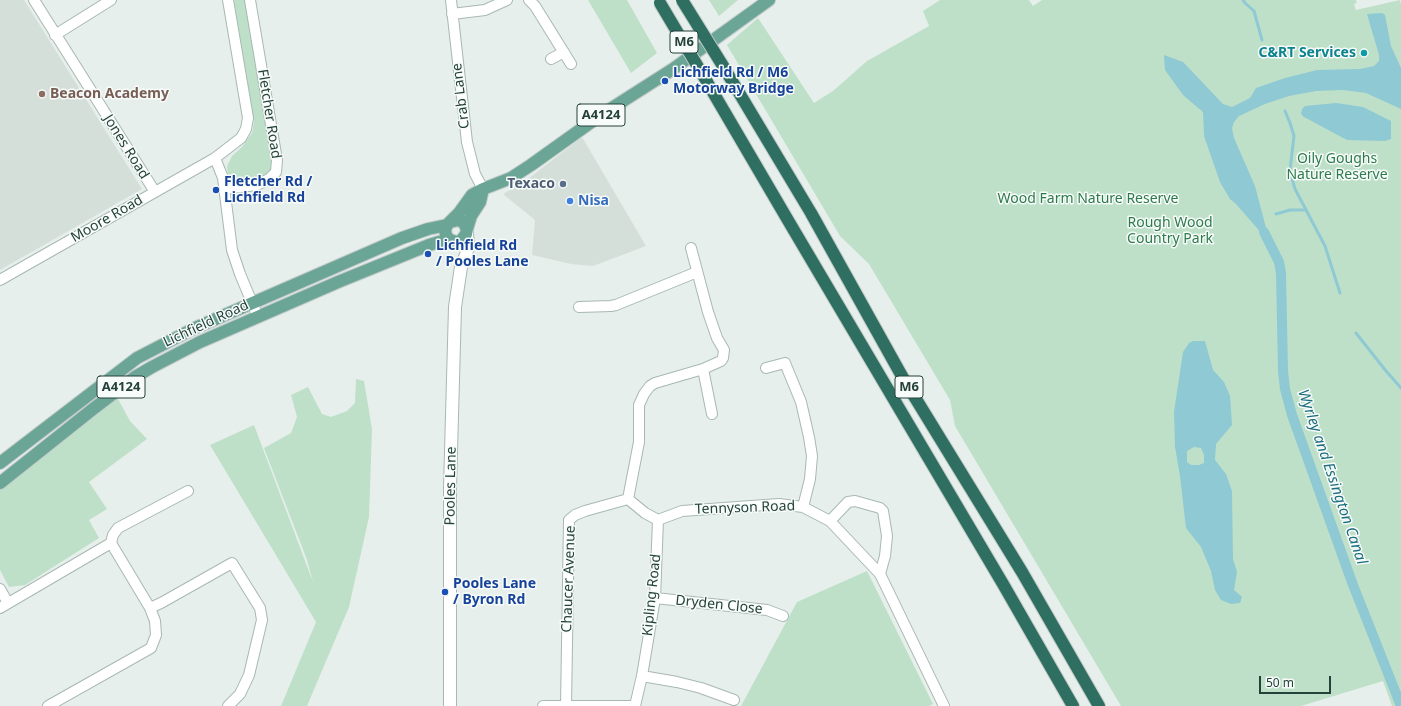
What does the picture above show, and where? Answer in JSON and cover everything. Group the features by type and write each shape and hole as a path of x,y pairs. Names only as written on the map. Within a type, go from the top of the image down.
{"highway":[{"name":"M6","path":"682,0 811,213 903,378 1022,572 1099,706"},
{"name":"M6","path":"660,1 1003,584 1073,706"}],"main road":[{"name":"A4124","path":"448,224 472,195 511,178 531,166 601,115 673,69 769,0"},
{"path":"467,230 471,216 480,202 483,189"},
{"path":"453,241 446,236 445,231 448,224 454,220 461,221 467,230"},
{"name":"Lichfield Road","path":"0,463 137,358 195,328 402,238 448,224"},
{"name":"A4124","path":"453,241 458,242 463,239 467,230"},
{"name":"Lichfield Road","path":"0,483 134,377 200,342 258,317 420,248 439,242 453,241"}],"street":[{"name":"Jones Road","path":"34,0 155,192"},
{"path":"55,35 111,0"},
{"name":"Fletcher Road","path":"215,158 241,138 246,129 248,118 228,0"},
{"name":"Fletcher Road","path":"224,189 257,184 269,179 276,172 277,166 250,0"},
{"name":"Crab Lane","path":"451,0 467,142 475,174 483,189"},
{"path":"452,14 485,10 507,0"},
{"path":"529,0 535,6 571,64"},
{"path":"551,59 564,52"},
{"path":"215,158 222,178 232,250 258,317"},
{"name":"Moore Road","path":"0,280 215,158"},
{"name":"Pooles Lane","path":"461,267 468,246 467,230"},
{"name":"Pooles Lane","path":"450,706 450,488 455,307 461,267 460,256 453,241"},
{"path":"658,520 645,513 628,500 638,442 640,405 644,394 650,386 655,383 703,369 721,362 724,355 724,350 716,338 691,248"},
{"path":"579,307 611,306 697,272"},
{"path":"766,368 785,363 800,402 812,456 810,479 803,506"},
{"path":"703,369 712,414"},
{"path":"48,706 150,648 156,635 155,621 150,608 111,543 113,535 118,528 188,491"},
{"name":"Chaucer Avenue","path":"566,706 570,520 584,510 628,500"},
{"path":"830,521 848,502 854,501 880,508 883,511 887,536 886,556 880,574"},
{"name":"Tennyson Road","path":"658,520 682,510 779,504 803,506 830,521 880,574 944,706"},
{"name":"Kipling Road","path":"635,706 642,676 655,598 658,520"},
{"path":"0,589 4,605 111,543"},
{"path":"150,608 232,564 260,608 262,620 249,675 240,694 228,706"},
{"name":"Dryden Close","path":"655,598 766,610 783,616"},
{"path":"642,676 701,688 734,700"},
{"path":"543,706 635,706"}],"shaded area":[{"name":"Beacon Academy","path":"0,0 24,0 142,189 0,270"},
{"path":"582,137 646,246 593,266 571,264 532,255 535,220 503,194 524,182"}],"green space":[{"path":"234,0 246,0 272,166 270,173 256,178 229,183 227,166 232,156 242,147 252,133 254,122"},
{"path":"588,0 627,0 657,53 631,73"},
{"path":"709,0 738,0 719,16"},
{"name":"Rough Wood Country Park","path":"940,0 1029,0 1033,6 1042,0 1356,0 1357,3 1354,4 1356,10 1400,0 1401,706 1392,706 1383,681 1301,706 1121,706 955,426 950,400 869,264 840,236 727,45 758,18 814,103 833,91 867,61 929,26 923,11"},
{"path":"356,379 364,381 372,429 369,517 349,607 307,706 281,706 316,622 210,445 254,425 313,582 307,560 264,448 291,433 297,417 291,395 308,387 322,414 331,417 347,411 355,403"},
{"path":"117,397 130,421 147,439 89,482 107,509 89,520 99,538 25,585 9,587 0,570 0,490"},
{"path":"867,571 933,704 929,706 741,706 797,602"}],"water":[{"path":"1382,13 1385,15 1391,46 1401,68 1401,109 1366,93 1343,90 1316,91 1289,96 1265,104 1239,116 1234,122 1232,128 1234,138 1255,186 1270,243 1230,199 1220,182 1204,136 1203,112 1183,95 1165,70 1164,55 1183,62 1223,104 1232,107 1250,98 1256,88 1285,78 1317,70 1360,69 1374,66 1379,61 1379,55 1367,14"},
{"path":"1336,103 1363,107 1391,121 1391,139 1385,141 1347,140 1301,114 1302,109 1305,106"},
{"path":"1193,341 1205,341 1213,370 1224,382 1230,396 1232,425 1216,444 1215,460 1226,474 1232,491 1233,559 1237,572 1234,590 1242,597 1240,603 1231,604 1221,600 1215,590 1211,571 1201,547 1186,528 1175,447 1174,412 1183,352 1189,343","holes":["1194,447 1201,448 1204,455 1204,463 1199,465 1191,465 1187,462 1187,451"]}],"waterway":[{"path":"1243,0 1254,11 1262,40"},
{"path":"1285,111 1294,136 1290,170 1295,189 1325,246 1340,293"},
{"path":"1276,214 1290,210 1306,210"},
{"name":"Wyrley and Essington Canal","path":"1264,232 1279,262 1281,273 1283,371 1285,389 1292,415 1353,585 1401,706"},
{"path":"1356,333 1401,388"}],"place":[{"name":"C&RT Services","path":"1364,53"},
{"name":"Lichfield Rd / M6 Motorway Bridge","path":"665,81"},
{"name":"Beacon Academy","path":"42,94"},
{"name":"Texaco","path":"563,184"},
{"name":"Fletcher Rd / Lichfield Rd","path":"216,190"},
{"name":"Nisa","path":"570,201"},
{"name":"Lichfield Rd / Pooles Lane","path":"428,254"},
{"name":"Pooles Lane / Byron Rd","path":"445,592"}],"park label":[{"name":"Oily Goughs Nature Reserve","path":"1337,168"},
{"name":"Wood Farm Nature Reserve","path":"1088,199"}]}
